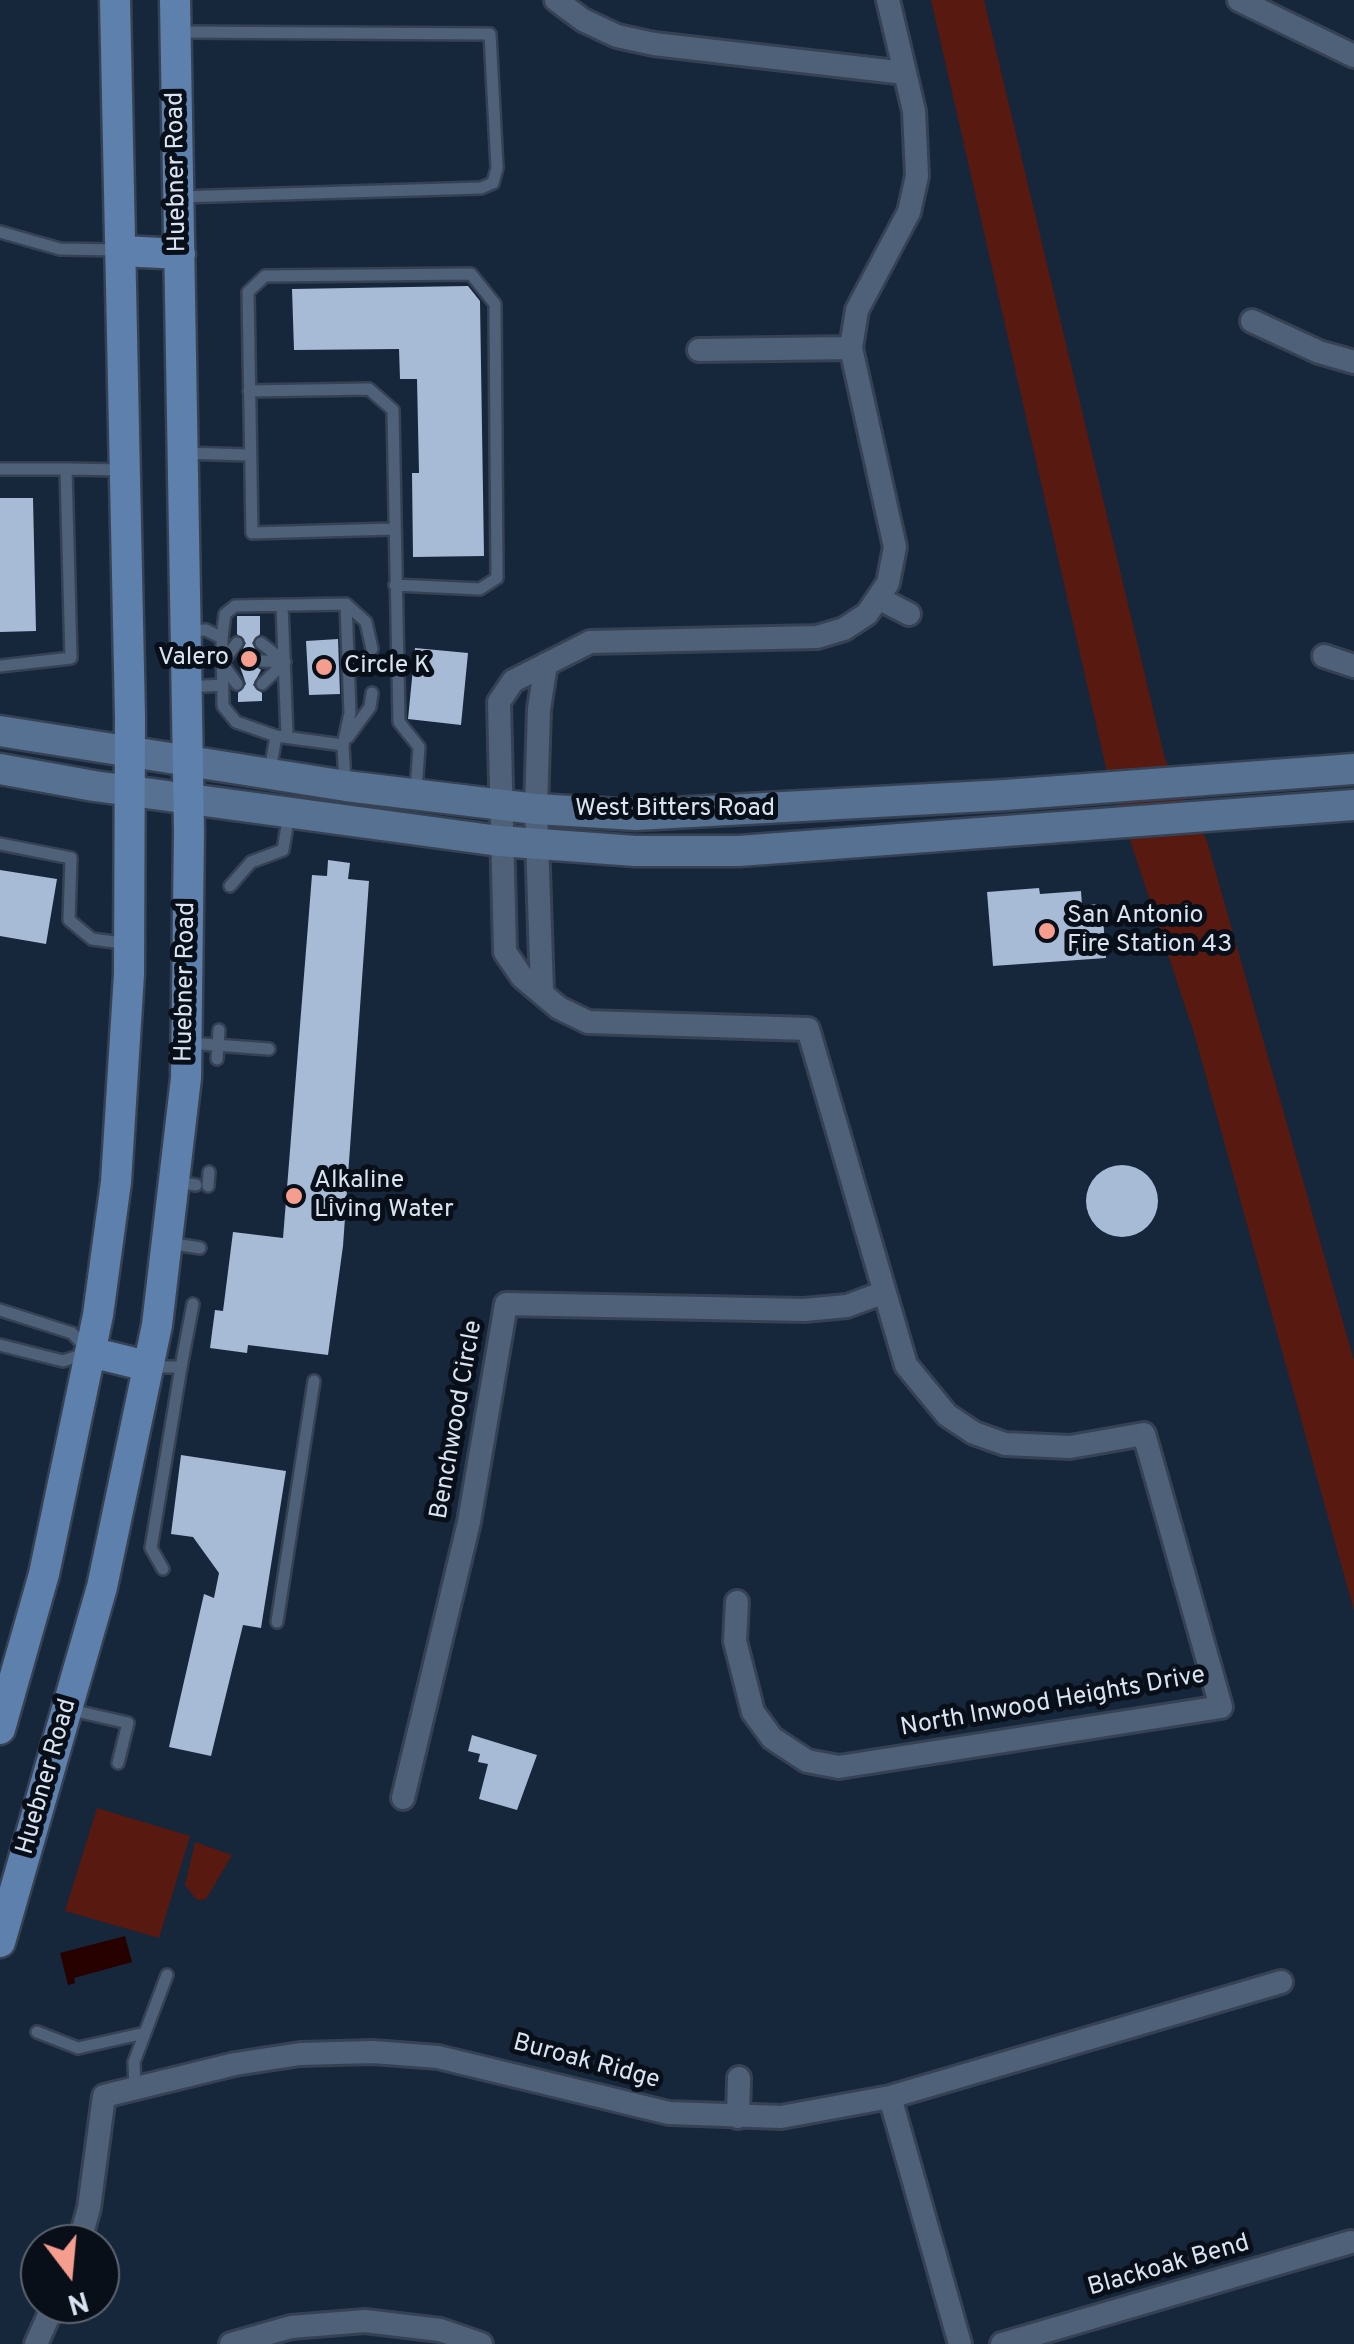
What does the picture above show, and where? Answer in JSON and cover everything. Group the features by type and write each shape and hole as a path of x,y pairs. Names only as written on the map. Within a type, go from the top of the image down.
{"main road":[{"path":"0,1729 44,1574 90,1352 116,1182 129,944 130,753 115,0"},
{"name":"Huebner Road","path":"0,1942 102,1587 168,1243 197,1181 186,1043 188,763 175,0"},
{"path":"122,250 180,254"},
{"name":"West Bitters Road","path":"0,732 416,795 536,809 654,815 1005,796 1354,769"},
{"name":"West Bitters Road","path":"0,768 188,800 500,841 739,851 1354,805"},
{"path":"90,1352 147,1366"}],"street":[{"path":"556,0 583,20 617,36 654,44 905,73"},
{"path":"539,720 499,716 500,702 513,682 590,642 817,637 844,629 867,614 888,583 896,547 851,348 858,310 908,212 918,176 918,139 888,0"},
{"path":"1238,0 1354,56"},
{"path":"1252,321 1320,352 1354,362"},
{"path":"700,350 851,348"},
{"path":"878,598 909,614"},
{"path":"1324,656 1354,666"},
{"path":"542,991 536,809 539,720 546,664"},
{"name":"North Inwood Heights Drive","path":"499,716 498,805 505,952 522,977 559,1008 588,1022 608,1026 808,1029 906,1365 936,1404 974,1433 1038,1449 1144,1434 1221,1708 839,1767 807,1761 772,1738 753,1712 735,1641 737,1602"},
{"path":"504,938 541,939"},
{"name":"Benchwood Circle","path":"402,1798 470,1522 506,1304 804,1310 846,1306 882,1293"},
{"name":"Buroak Ridge","path":"85,2224 104,2096 235,2064 300,2054 373,2052 438,2057 502,2069 669,2113 738,2118 836,2110 890,2097 1281,1982"},
{"path":"738,2118 740,2078"},
{"path":"890,2097 960,2344"},
{"name":"Blackoak Bend","path":"1002,2344 1350,2242"},
{"path":"231,2344 291,2326 366,2321 440,2330 481,2344"}],"lane":[{"path":"176,32 490,34 498,168 493,183 482,188 178,197"},
{"path":"0,232 60,249 122,250"},
{"path":"393,529 252,532 248,292 264,276 471,274 495,304 497,578 480,589 395,585"},
{"path":"249,391 370,389 393,410 399,722 419,747 416,795"},
{"path":"183,452 248,455"},
{"path":"0,469 127,470"},
{"path":"0,666 71,658 66,469"},
{"path":"346,604 350,712 342,745 346,786"},
{"path":"342,745 281,736 236,722 223,706 222,638 230,608 346,604 366,622 372,649"},
{"path":"270,775 281,736 285,662 282,605"},
{"path":"186,631 206,630 222,638"},
{"path":"262,642 285,662"},
{"path":"222,662 237,643"},
{"path":"262,661 285,662"},
{"path":"222,662 236,662"},
{"path":"222,662 237,684"},
{"path":"262,684 285,662"},
{"path":"186,687 223,685"},
{"path":"342,745 370,707 372,693"},
{"path":"1093,788 1104,824"},
{"path":"1005,796 1008,832"},
{"path":"230,886 251,862 283,850 289,814"},
{"path":"0,844 71,858 69,920 92,940 129,944"},
{"path":"217,1052 219,1030"},
{"path":"186,1043 217,1052 269,1049"},
{"path":"168,1243 200,1248"},
{"path":"164,1569 151,1548 193,1304"},
{"path":"0,1310 72,1333 90,1352 63,1361 0,1344"},
{"path":"147,1366 180,1367"},
{"path":"277,1622 314,1381"},
{"path":"67,1709 128,1723 118,1763"},
{"path":"135,2089 134,2062 166,1974"},
{"path":"38,2032 78,2048 145,2032"}],"shaded area":[{"path":"931,0 984,0 1165,759 1207,841 1354,1361 1354,1611 1194,1033 1106,768"},
{"path":"97,1808 190,1836 159,1938 65,1911"},
{"path":"195,1842 232,1855 206,1899 197,1900 185,1885"},
{"path":"125,1936 132,1962 74,1978 75,1983 68,1985 60,1953"}],"building":[{"path":"468,286 480,301 484,556 413,557 412,473 419,473 417,379 400,379 399,349 294,350 292,289"},
{"path":"0,498 33,498 36,631 0,632"},
{"name":"Valero","path":"237,616 260,616 260,634 252,643 258,653 253,664 261,670 253,685 262,693 262,701 238,702 238,693 246,684 237,658 246,643 237,634"},
{"name":"Circle K","path":"338,639 340,694 309,695 306,641"},
{"path":"415,648 468,653 461,725 408,719"},
{"path":"328,860 350,863 348,879 369,881 343,1246 328,1355 248,1345 247,1353 210,1348 215,1310 223,1311 233,1232 283,1238 312,875 327,876"},
{"path":"0,870 57,879 46,944 0,936"},
{"name":"San Antonio Fire Station 43","path":"1039,888 1040,894 1081,891 1082,905 1102,904 1106,958 993,966 987,892"},
{"path":"1122,1165 1136,1167 1148,1175 1156,1187 1156,1215 1148,1227 1136,1235 1122,1237 1108,1235 1096,1227 1088,1215 1086,1201 1088,1187 1096,1175 1108,1167"},
{"path":"181,1455 286,1471 261,1628 243,1625 211,1756 169,1747 204,1594 214,1598 219,1573 193,1537 171,1534"},
{"path":"472,1735 537,1755 517,1810 479,1799 488,1764 478,1762 480,1754 468,1751"}],"place":[{"name":"Valero","path":"249,659"},
{"name":"Circle K","path":"324,667"},
{"name":"San Antonio Fire Station 43","path":"1047,931"},
{"name":"Alkaline Living Water","path":"294,1196"}]}
